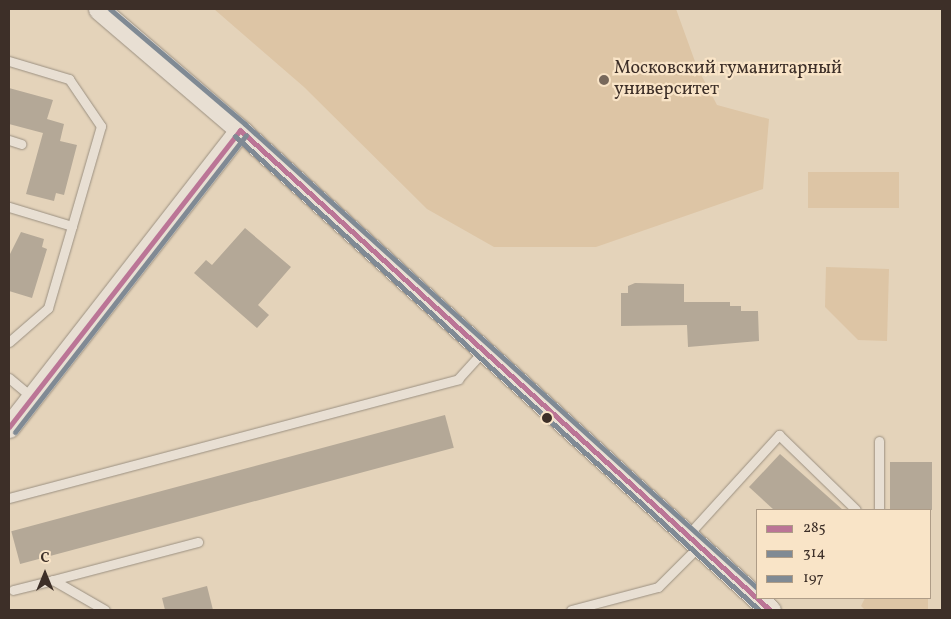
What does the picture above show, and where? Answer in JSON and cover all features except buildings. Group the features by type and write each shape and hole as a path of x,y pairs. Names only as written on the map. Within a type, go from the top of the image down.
{"street":[{"path":"99,9 240,130 756,597"},
{"path":"9,427 240,130"},
{"path":"758,599 770,610"}],"lane":[{"path":"9,61 69,79 101,126 48,308 9,342"},
{"path":"9,140 21,144"},
{"path":"9,207 72,226"},
{"path":"9,498 458,378 483,352"},
{"path":"9,378 32,397"},
{"path":"571,610 658,587 779,435 855,509"},
{"path":"879,441 880,509"},
{"path":"10,591 198,542"},
{"path":"54,580 105,610"}],"shaded area":[{"name":"Московский гуманитарный университет","path":"214,9 676,9 697,67 717,105 769,119 763,189 596,247 494,247 427,209 304,87"},
{"path":"808,172 899,172 899,208 808,208"},
{"path":"826,267 889,269 887,341 858,340 825,307"},
{"path":"864,599 928,599 928,610 865,610 861,606"}],"transit line":[{"name":"197","path":"110,9 245,124 756,587"},
{"name":"285","path":"240,130 756,597"},
{"name":"285","path":"9,427 240,130"},
{"name":"314","path":"15,432 246,135"},
{"name":"314","path":"235,136 759,610"},
{"name":"285","path":"758,599 770,610"}],"place":[{"name":"Московский гуманитарный университет","path":"604,80"}]}
